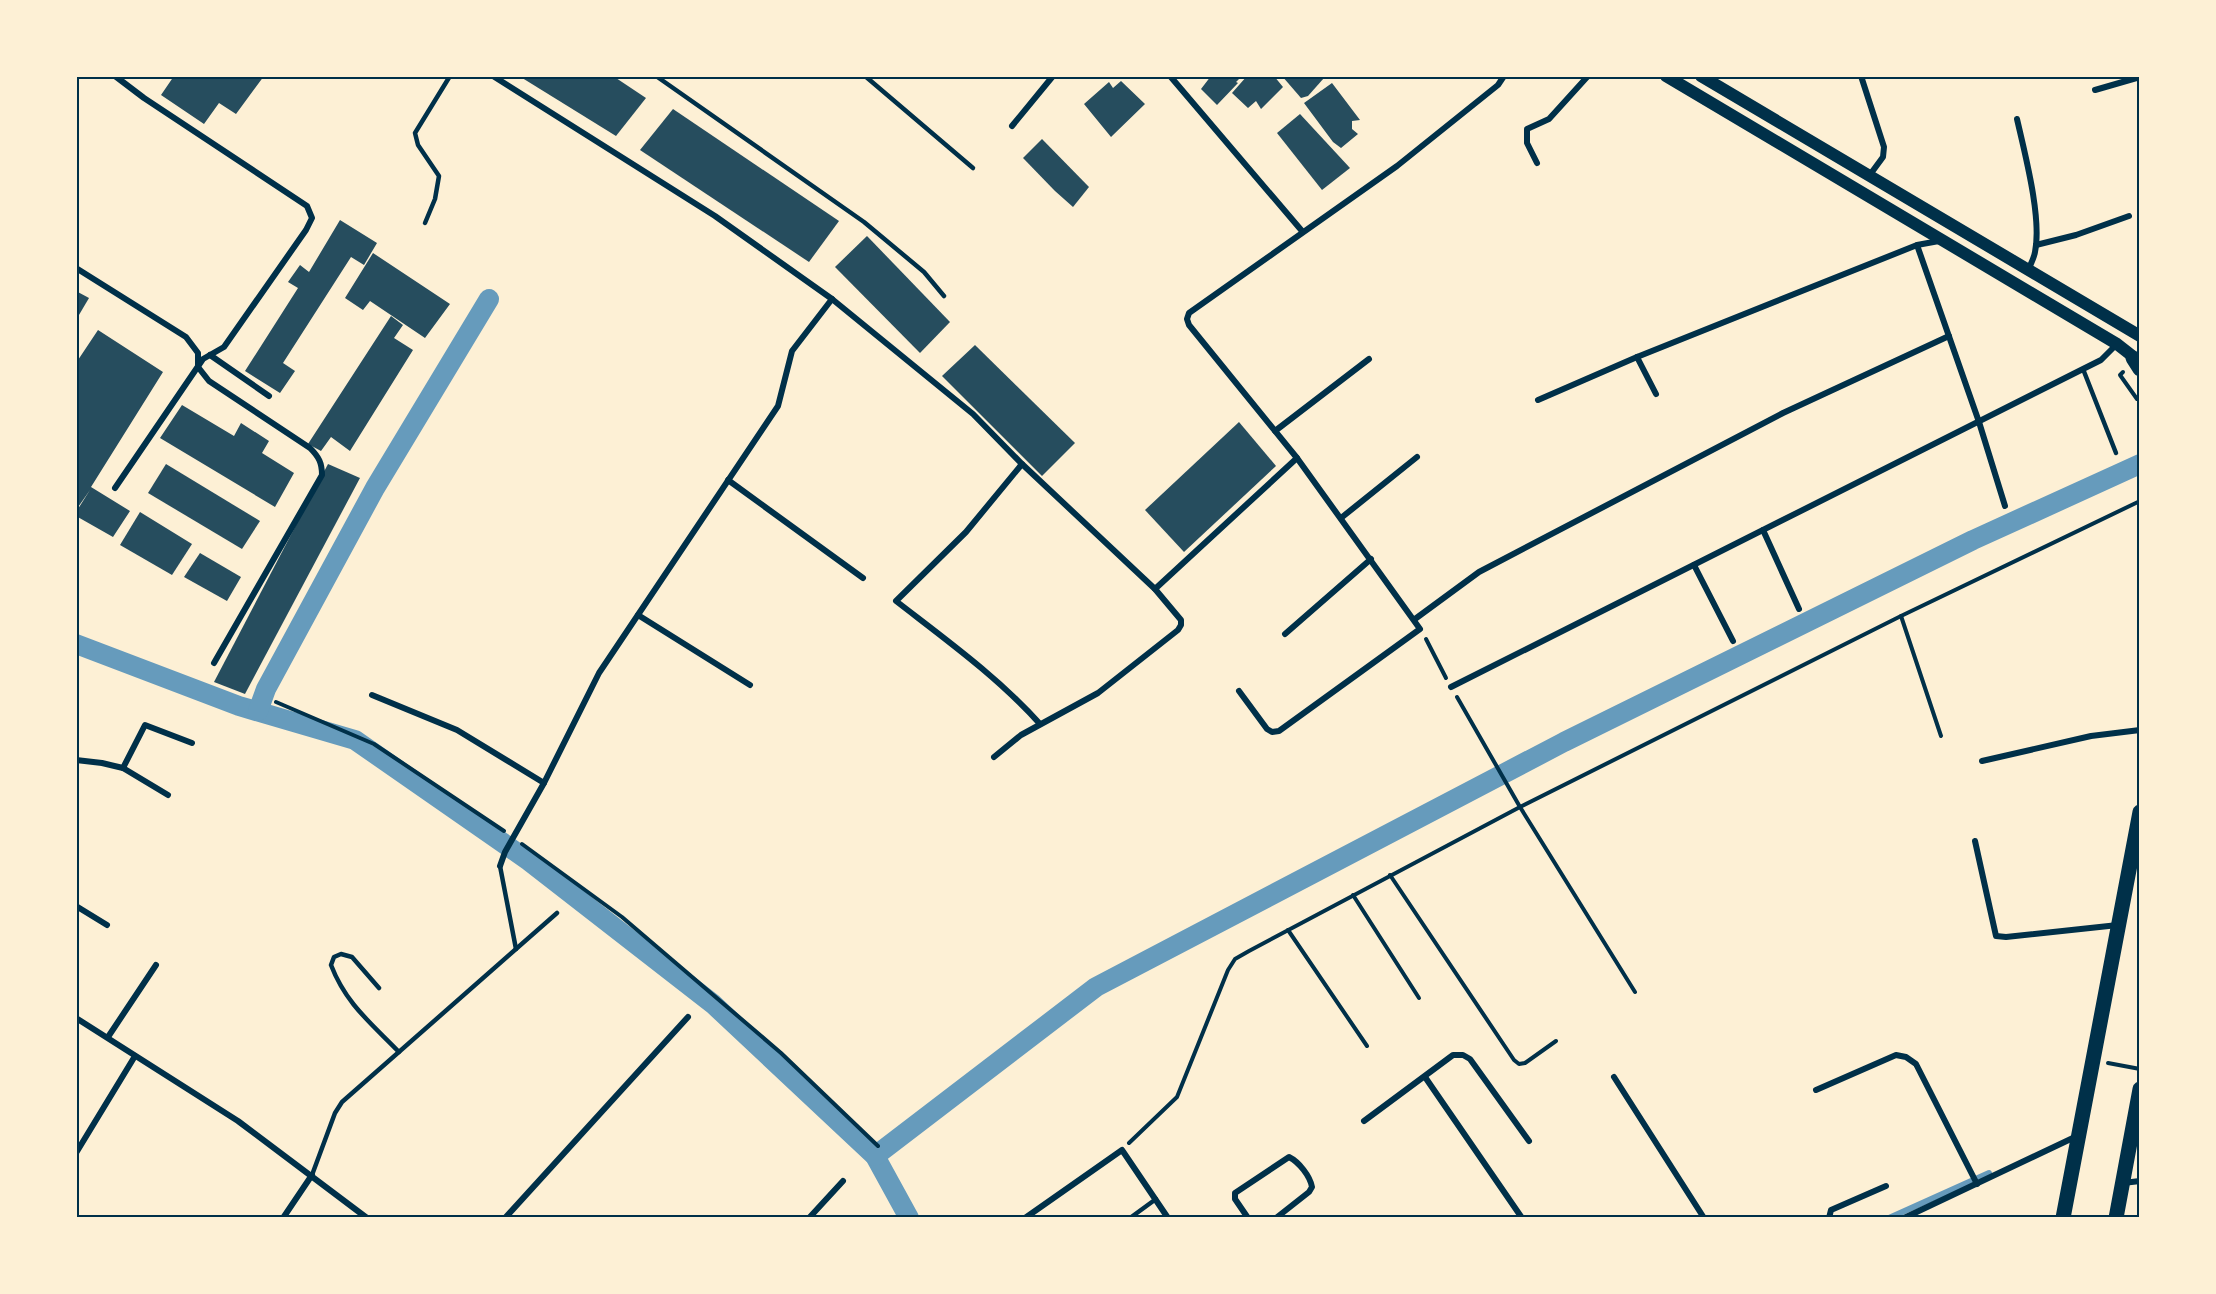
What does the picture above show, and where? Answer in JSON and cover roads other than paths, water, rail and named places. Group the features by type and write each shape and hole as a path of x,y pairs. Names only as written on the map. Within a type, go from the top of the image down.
{"main road":[{"path":"1666,76 2117,344 2137,363"},
{"path":"1703,77 2139,336"},
{"path":"2063,1218 2139,812"},
{"path":"2116,1218 2136,1125 2139,1089"}],"street":[{"path":"115,488 198,367 210,355 224,347 302,237 312,218 310,210 291,195 144,98 116,76"},
{"path":"493,76 715,216 832,298 973,414 1022,464 1155,589 1180,620 1182,625 1178,630 1098,693 1021,735 994,757"},
{"path":"1012,126 1053,76"},
{"path":"1170,76 1302,231"},
{"path":"1239,691 1267,729 1272,732 1279,731 1420,629 1297,458 1190,325 1187,320 1189,313 1396,166 1498,85 1503,76"},
{"path":"1537,163 1527,143 1527,129 1549,119 1588,76"},
{"path":"1861,76 1884,147 1883,157 1869,176"},
{"path":"2095,90 2139,78"},
{"path":"2017,119 2029,174 2036,228 2035,255 2028,270"},
{"path":"2036,245 2076,235 2129,216"},
{"path":"1538,400 1637,357 1917,244 1939,240"},
{"path":"1917,244 1979,422 2005,506"},
{"path":"76,268 186,337 198,353 198,367 209,381 310,448 318,456 321,464 322,475 214,663"},
{"path":"500,866 505,852 544,783 599,673 778,406 792,351 832,298"},
{"path":"1415,620 1479,572 1783,413 1949,336"},
{"path":"1451,687 2101,360 2117,344"},
{"path":"210,355 268,396"},
{"path":"1637,357 1656,394"},
{"path":"1275,431 1369,359"},
{"path":"1341,518 1417,457"},
{"path":"1155,589 1297,458"},
{"path":"1022,464 966,532 896,601 961,651 1027,709 1040,724"},
{"path":"728,480 863,579"},
{"path":"1763,530 1799,609"},
{"path":"1285,634 1371,559"},
{"path":"1694,565 1733,641"},
{"path":"638,615 750,684"},
{"path":"372,694 465,734 544,783"},
{"path":"123,768 145,724 192,743"},
{"path":"1982,761 2091,736 2139,730"},
{"path":"76,760 123,768 168,795"},
{"path":"1975,841 1996,936 2006,937 2118,925"},
{"path":"76,906 107,925"},
{"path":"108,1037 156,966"},
{"path":"505,1218 687,1017"},
{"path":"76,1018 238,1121 364,1216"},
{"path":"1364,1122 1453,1055 1463,1055 1470,1059 1529,1140"},
{"path":"1816,1090 1896,1055 1906,1057 1916,1064 1977,1184"},
{"path":"76,1154 135,1056"},
{"path":"1425,1077 1522,1218"},
{"path":"1614,1077 1704,1218"},
{"path":"1904,1218 2078,1136"},
{"path":"1025,1218 1122,1150 1168,1218"},
{"path":"1244,1216 1235,1198 1235,1193 1284,1158 1289,1157 1311,1181 1312,1187 1309,1192 1276,1218"},
{"path":"283,1218 312,1175"},
{"path":"809,1218 843,1181"},
{"path":"2122,1184 2139,1181"},
{"path":"1829,1218 1831,1210 1886,1186"}],"lane":[{"path":"425,223 435,199 439,176 418,145 415,133 450,76"},
{"path":"656,76 864,222 924,272 944,296"},
{"path":"865,76 973,168"},
{"path":"2083,369 2116,453"},
{"path":"500,866 516,949"},
{"path":"312,1175 335,1113 342,1102 557,913"},
{"path":"379,988 352,957 341,954 334,957 331,965 339,985 351,1003 399,1052"},
{"path":"1130,1218 1156,1199"}],"waterway":[{"path":"258,711 266,689 375,488 489,299"},
{"path":"875,1156 1096,987 1564,742 1973,540 2140,464"},
{"path":"76,644 239,706 355,740 529,861 713,1004 875,1156 909,1218"},
{"path":"1889,1218 1989,1173"}]}
